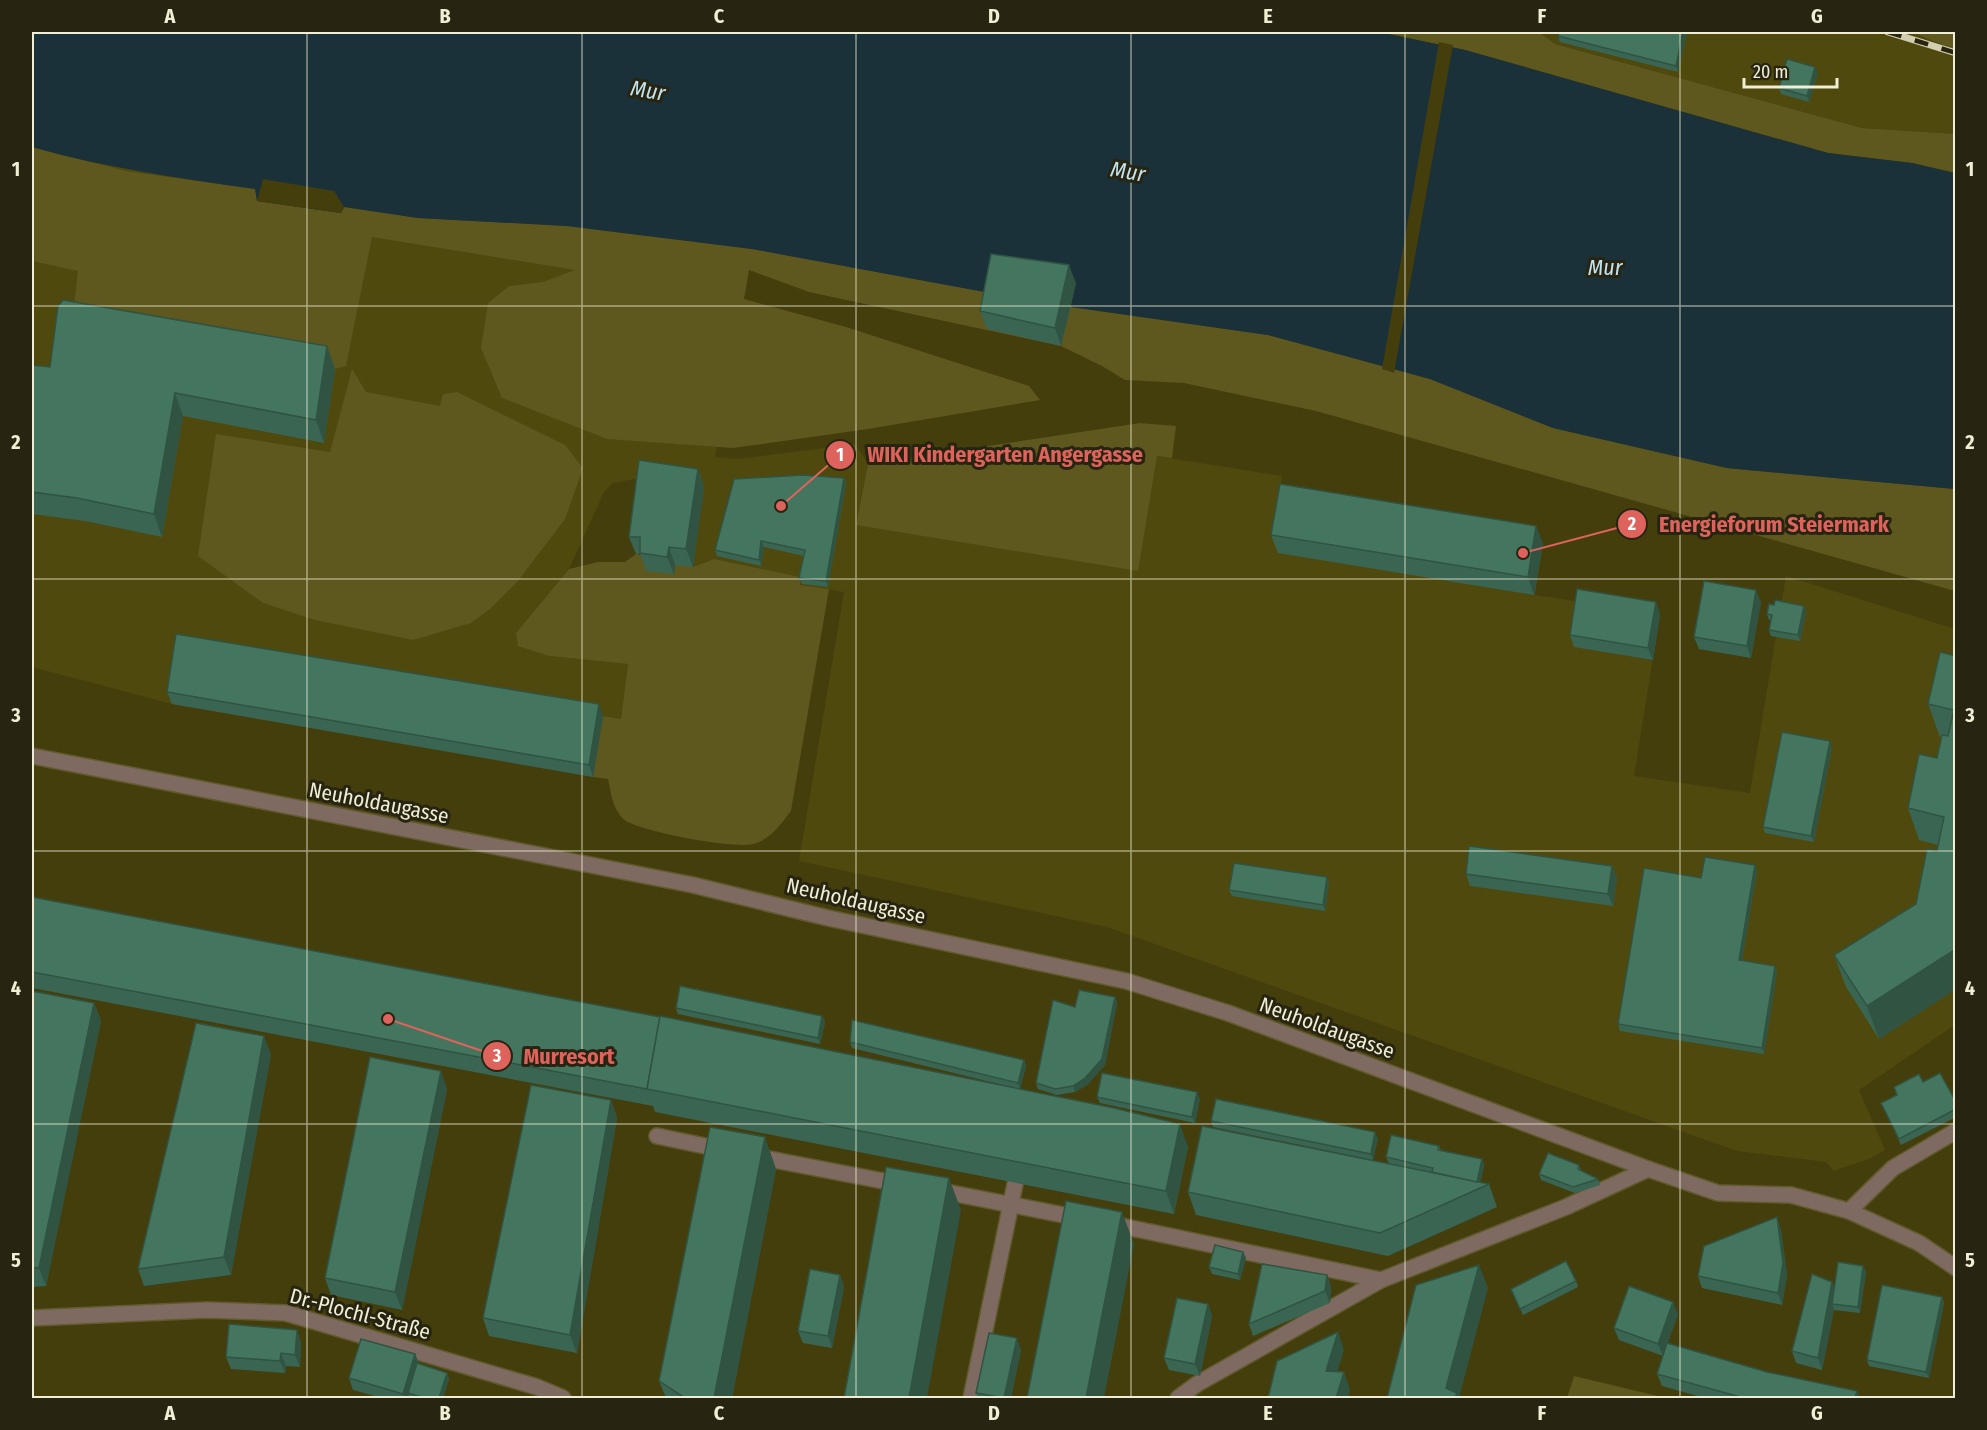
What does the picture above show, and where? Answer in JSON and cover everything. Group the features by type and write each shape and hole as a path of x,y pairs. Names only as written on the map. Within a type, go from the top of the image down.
{"street":[{"name":"Neuholdaugasse","path":"32,756 693,885 828,918 1126,981 1228,1013 1648,1170 1718,1192 1791,1195 1849,1210 1919,1243 1956,1268"},
{"path":"1849,1210 1893,1168 1956,1131"},
{"path":"657,1136 1012,1204 1381,1280"},
{"path":"1178,1398 1197,1384 1381,1280 1566,1207 1648,1170"},
{"path":"971,1398 1015,1184"},
{"name":"Dr.-Plochl-Straße","path":"32,1318 207,1310 286,1313 537,1388 563,1398"}],"shaded area":[{"path":"1379,32 1539,32 1555,44 1862,128 1955,134 1955,173 1912,163 1828,153 1465,50"},
{"path":"1539,32 1912,32 1955,50 1955,134 1862,128 1555,44"},
{"path":"1912,32 1955,32 1955,50"},
{"path":"32,147 418,218 567,226 752,249 715,457 738,459 855,444 868,464 856,525 1157,456 1282,476 1277,500 1543,543 1535,595 1660,614 1634,776 1750,793 1786,576 1955,629 1955,1025 1859,1090 1885,1150 1871,1158 1834,1171 1826,1162 1737,1151 1107,927 799,861 844,592 800,585 800,578 714,559 693,567 704,487 646,477 613,483 604,492 569,569 516,633 549,656 628,664 621,720 603,716 593,777 172,704 32,667"},
{"path":"32,147 126,171 255,189 257,201 341,213 344,207 418,218 567,226 752,249 1071,307 1268,335 1430,379 1553,428 1727,468 1955,489 1955,591 1316,411 1184,383 1125,380 1061,346 809,292 749,270 744,299 846,327 1029,386 1040,400 868,429 733,448 607,439 502,398 481,348 488,303 509,286 543,282 575,270 372,237 346,366 335,369 72,323 78,271 32,261"},
{"path":"352,369 366,392 440,406 443,394 457,392 565,445 583,468 565,519 518,581 490,609 471,623 413,640 315,620 263,603 198,556 216,434 330,452"},
{"path":"1140,423 1176,426 1172,458 1157,456 1138,571 856,525 868,464"},
{"path":"636,554 693,567 714,559 800,577 800,585 829,589 791,811 775,831 759,842 743,845 709,842 651,830 626,821 615,807 608,779 593,777 603,716 621,719 628,664 549,656 518,646 516,633 569,569 598,562 625,562"},
{"path":"1574,1376 1666,1398 1567,1398"}],"water":[{"name":"Mur","path":"32,32 1379,32 1465,50 1828,153 1912,163 1955,173 1955,489 1727,468 1553,428 1430,379 1268,335 1071,307 1075,283 995,294 752,249 567,226 418,218 344,207 341,213 257,201 255,189 142,172 87,161 32,147"}],"pier":[{"path":"1439,42 1453,45 1394,373 1382,369"},
{"path":"263,179 334,191 344,207 341,213 257,201"}],"building":[{"path":"1559,32 1683,32 1676,66 1558,36"},
{"path":"1787,59 1815,67 1807,96 1779,88"},
{"path":"991,254 1069,265 1055,328 980,311"},
{"path":"63,300 327,346 316,420 175,393 154,514 77,498 32,492 32,365 50,367 58,306"},
{"path":"639,460 698,469 686,549 669,547 667,557 640,553 640,537 629,537"},
{"path":"803,475 844,478 826,581 799,578 805,550 761,541 759,560 715,550 734,479"},
{"path":"1280,484 1536,526 1528,577 1271,535"},
{"path":"1704,581 1756,590 1747,646 1694,637"},
{"path":"1577,589 1656,602 1648,648 1570,635"},
{"path":"1775,600 1804,606 1798,635 1769,630 1772,615 1767,614 1769,604 1774,605"},
{"path":"176,634 599,704 589,765 167,692"},
{"path":"1940,652 1956,656 1956,949 1867,1006 1834,955 1916,904 1927,849 1937,851 1944,817 1908,808 1919,754 1937,758 1942,735 1948,736 1954,710 1928,704"},
{"path":"1782,732 1830,741 1811,836 1763,827"},
{"path":"1469,846 1612,866 1608,894 1466,874"},
{"path":"1705,857 1755,865 1739,960 1775,966 1762,1048 1618,1024 1644,868 1701,878"},
{"path":"1234,863 1327,877 1323,905 1229,890"},
{"path":"32,897 660,1017 647,1089 32,972"},
{"path":"680,986 822,1016 818,1038 676,1008"},
{"path":"1079,990 1115,997 1102,1059 1085,1078 1073,1086 1055,1089 1036,1083 1053,1000 1075,1007"},
{"path":"32,991 94,1003 39,1268 32,1268"},
{"path":"660,1016 1114,1108 1180,1124 1166,1191 647,1089"},
{"path":"852,1020 1024,1060 1018,1083 850,1042"},
{"path":"196,1023 264,1036 224,1257 138,1269"},
{"path":"370,1057 441,1071 395,1292 325,1278"},
{"path":"1102,1073 1197,1092 1192,1117 1097,1097"},
{"path":"1940,1073 1956,1102 1956,1109 1899,1139 1881,1103 1897,1095 1894,1087 1919,1074 1923,1082"},
{"path":"531,1085 611,1100 570,1335 483,1318"},
{"path":"1216,1099 1375,1132 1371,1154 1211,1121"},
{"path":"1202,1126 1489,1184 1380,1233 1188,1192"},
{"path":"710,1127 765,1137 714,1398 685,1398 659,1381"},
{"path":"1391,1135 1439,1146 1438,1150 1482,1159 1477,1182 1432,1172 1433,1168 1386,1157"},
{"path":"1548,1153 1579,1165 1578,1169 1598,1179 1573,1187 1539,1174"},
{"path":"886,1167 949,1178 909,1398 844,1398"},
{"path":"1066,1201 1122,1212 1086,1398 1027,1398"},
{"path":"1777,1217 1783,1263 1778,1293 1698,1276 1704,1246"},
{"path":"1215,1245 1243,1252 1238,1274 1209,1267"},
{"path":"1566,1261 1576,1281 1520,1309 1511,1289"},
{"path":"1838,1262 1863,1266 1858,1307 1832,1304"},
{"path":"1262,1264 1327,1275 1325,1291 1249,1324"},
{"path":"1479,1265 1446,1388 1457,1393 1455,1398 1387,1398 1416,1285"},
{"path":"810,1269 840,1275 828,1336 798,1331"},
{"path":"1812,1274 1832,1282 1818,1358 1792,1351"},
{"path":"1882,1285 1942,1297 1926,1372 1867,1360"},
{"path":"1629,1286 1673,1302 1658,1344 1614,1328"},
{"path":"1177,1298 1208,1304 1195,1364 1164,1358"},
{"path":"229,1324 297,1330 295,1355 281,1353 280,1361 226,1357"},
{"path":"1338,1332 1326,1371 1344,1372 1336,1398 1268,1398 1277,1361"},
{"path":"989,1333 1017,1338 1004,1398 976,1393"},
{"path":"361,1339 415,1354 403,1394 349,1378"},
{"path":"1667,1343 1767,1372 1857,1391 1855,1398 1744,1398 1657,1374"},
{"path":"417,1363 447,1373 439,1398 425,1398 408,1393"}],"railway":[{"path":"1888,32 1956,53"}],"place":[{"name":"WIKI Kindergarten Angergasse","path":"781,506"},
{"name":"Energieforum Steiermark","path":"1523,553"},
{"name":"Murresort","path":"388,1019"}]}
